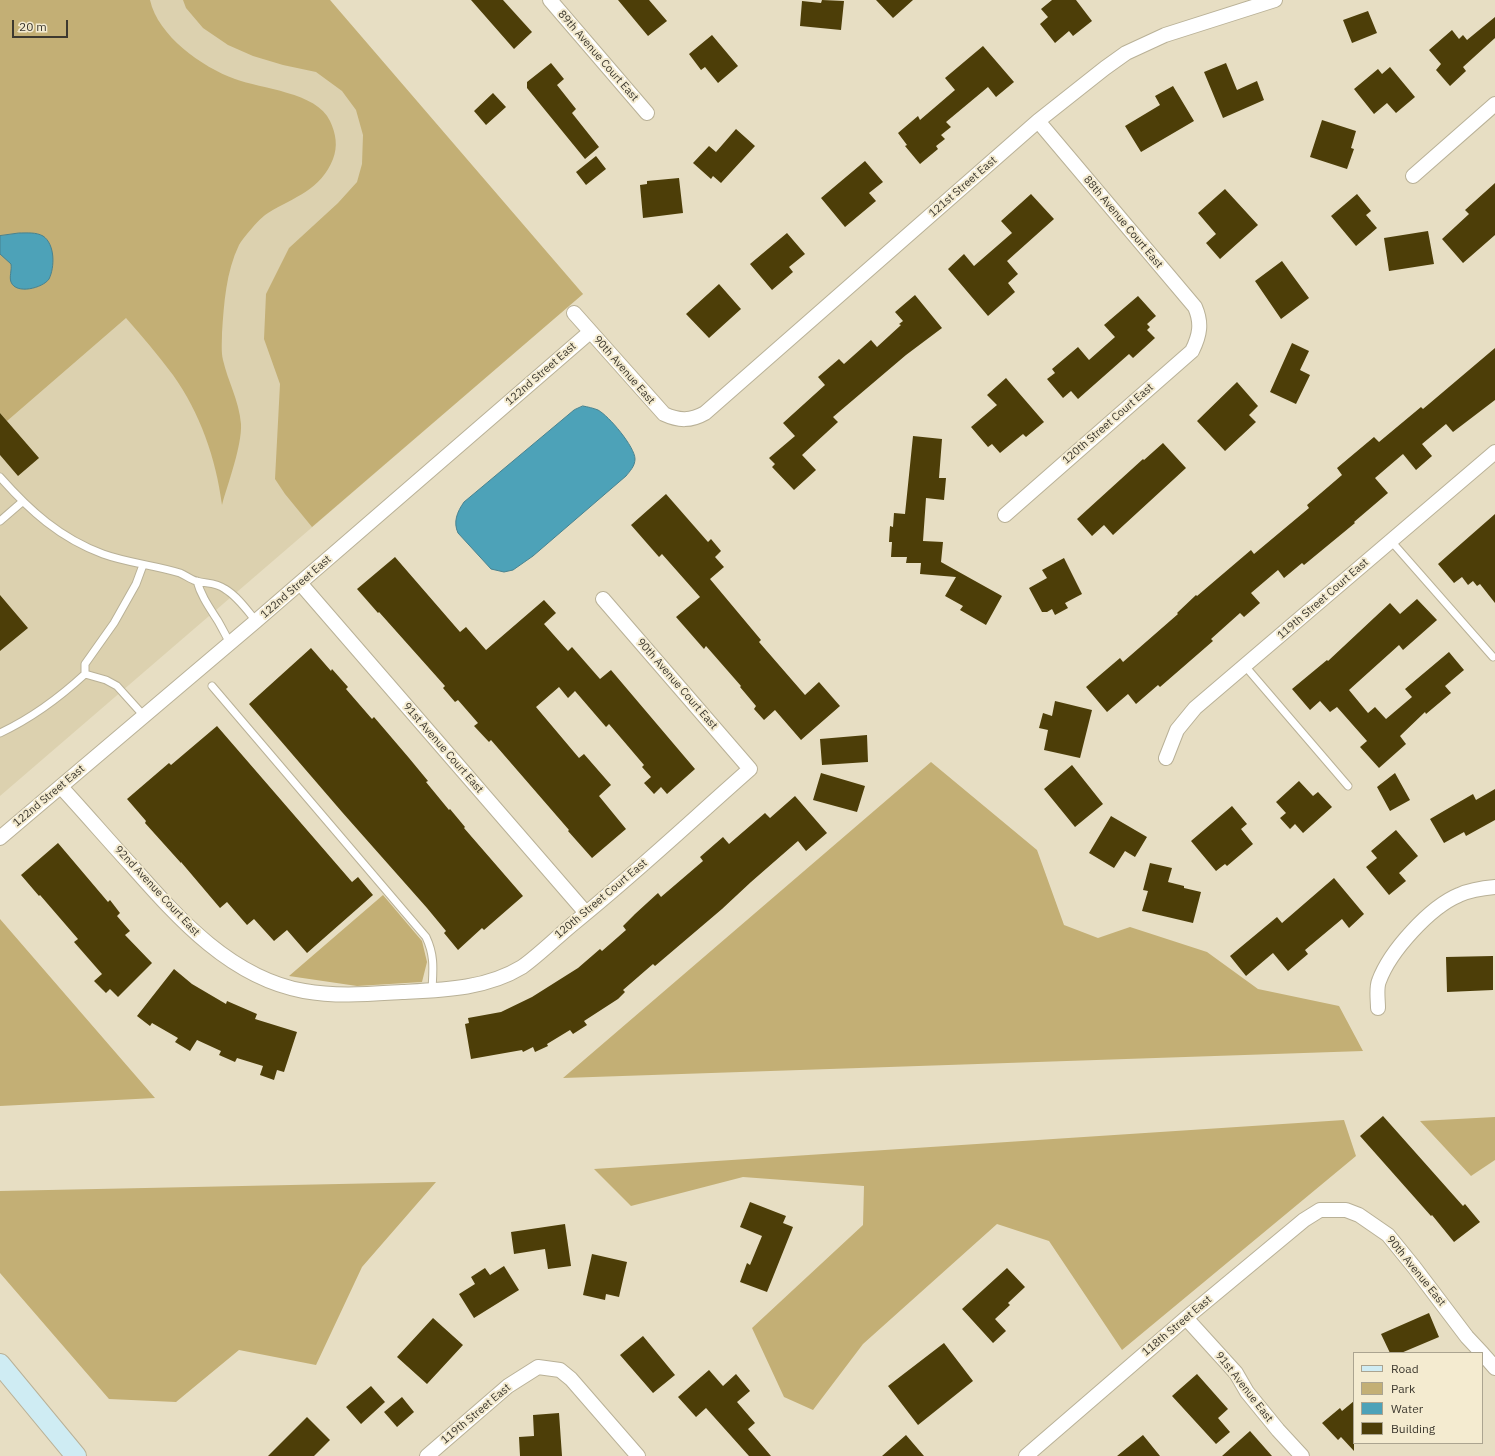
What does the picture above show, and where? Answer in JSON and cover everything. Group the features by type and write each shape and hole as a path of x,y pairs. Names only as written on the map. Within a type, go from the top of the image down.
{"main road":[{"path":"0,1364 76,1456"}],"street":[{"name":"89th Avenue Court East","path":"550,0 647,113"},
{"name":"121st Street East","path":"680,420 698,417 705,413 1038,121 1105,68 1126,54 1165,35 1275,0"},
{"path":"1413,176 1495,104"},
{"name":"88th Avenue Court East","path":"1038,121 1195,307 1199,315 1201,327"},
{"name":"90th Avenue East","path":"574,313 658,409 664,414 680,420"},
{"name":"120th Street Court East","path":"1005,514 1192,351 1198,340 1201,327"},
{"name":"122nd Street East","path":"0,838 256,621 590,332"},
{"name":"119th Street Court East","path":"1166,758 1177,730 1195,708 1495,452"},
{"name":"91st Avenue Court East","path":"300,583 586,914"},
{"name":"90th Avenue Court East","path":"603,599 750,769"},
{"name":"120th Street Court East","path":"432,990 470,986 496,979 522,966 586,914 750,769"},
{"name":"92nd Avenue Court East","path":"61,787 152,888 194,932 232,961 270,982 304,991 348,995 432,990"},
{"path":"1378,1008 1378,982 1386,965 1415,928 1446,901 1460,894 1495,887"},
{"name":"90th Avenue East","path":"1336,1209 1346,1210 1359,1215 1388,1236 1414,1267 1467,1337 1481,1352"},
{"name":"118th Street East","path":"1026,1456 1186,1318 1304,1220 1320,1210 1336,1209"},
{"name":"91st Avenue East","path":"1186,1318 1236,1373 1247,1392 1278,1430 1302,1456"},
{"name":"90th Avenue East","path":"1483,1354 1495,1368"},
{"name":"119th Street East","path":"427,1456 508,1386 538,1367 560,1370 571,1379 638,1456"}],"lane":[{"path":"0,477 22,502 41,519 59,532 102,553 143,565 180,573 197,581 213,583 226,589 256,621"},
{"path":"0,520 22,502"},
{"path":"1391,541 1494,657"},
{"path":"0,733 22,723 45,708 67,691 85,674 85,664 114,623 136,584 143,565"},
{"path":"197,581 199,591 218,620 230,643"},
{"path":"1244,666 1348,786"},
{"path":"85,674 106,680 117,686 144,716"},
{"path":"212,686 426,937 431,949 434,967 432,990"}],"shaded area":[{"path":"0,0 330,0 583,294 0,796"}],"green space":[{"path":"0,0 150,0 162,26 172,38 209,67 235,79 301,98 323,111 330,121 335,135 336,145 335,154 328,170 306,192 268,213 259,220 240,244 231,266 225,299 222,354 240,415 241,433 237,453 222,505 216,470 199,420 173,375 126,318 7,421 0,413"},
{"path":"183,0 330,0 583,294 312,527 285,494 275,479 280,384 264,339 266,294 289,248 338,203 357,182 362,164 363,135 356,110 342,91 316,72 283,65 253,56 228,45 203,28 186,8"},
{"path":"931,762 1037,850 1064,925 1098,938 1130,927 1207,952 1258,989 1339,1006 1363,1051 563,1078"},
{"path":"383,895 422,941 427,962 422,982 357,986 289,976"},
{"path":"0,919 155,1098 0,1106"},
{"path":"1495,1117 1495,1160 1471,1176 1420,1121"},
{"path":"1344,1120 1356,1156 1122,1350 1049,1241 997,1224 863,1344 813,1410 784,1397 752,1328 863,1225 864,1186 743,1177 631,1206 594,1169"},
{"path":"436,1182 362,1267 316,1365 239,1350 176,1402 109,1399 0,1273 0,1191"}],"water":[{"path":"19,233 34,233 43,236 50,244 52,250 53,262 49,279 41,285 30,289 18,288 14,286 10,280 11,264 0,254 0,236"},
{"path":"583,406 603,413 621,432 634,454 635,462 631,470 626,476 533,556 513,570 504,572 491,569 458,533 456,521 458,513 464,502 574,410"}],"building":[{"path":"471,0 503,0 532,32 514,49"},
{"path":"618,0 649,0 667,21 648,36"},
{"path":"822,0 844,1 841,30 800,26 802,1 821,3"},
{"path":"876,0 913,0 893,18"},
{"path":"1052,0 1076,0 1092,21 1073,36 1069,31 1055,43 1040,24 1048,17 1041,9"},
{"path":"1368,11 1377,33 1352,43 1343,20"},
{"path":"1495,17 1495,38 1463,67 1466,71 1450,86 1436,70 1441,64 1429,50 1452,30 1459,39 1463,35 1467,40"},
{"path":"712,35 738,66 718,83 705,67 701,70 689,54"},
{"path":"983,46 1014,82 996,97 988,87 946,122 951,127 941,135 945,139 936,146 938,149 920,164 905,146 907,145 898,133 918,116 920,120 955,90 945,78"},
{"path":"551,63 564,79 557,85 576,109 572,113 599,147 585,159 527,88 527,82"},
{"path":"1226,63 1237,90 1257,81 1264,100 1223,118 1204,72"},
{"path":"1390,67 1415,97 1396,113 1387,103 1374,114 1354,89 1378,69 1382,74"},
{"path":"1173,86 1194,121 1141,152 1125,126 1160,105 1155,96"},
{"path":"493,93 506,107 486,125 474,111"},
{"path":"1322,120 1356,131 1351,148 1354,149 1347,169 1310,157"},
{"path":"736,129 755,146 721,183 713,176 711,179 693,163 709,146 716,152"},
{"path":"596,156 606,169 586,185 576,172"},
{"path":"865,161 883,182 869,193 876,201 845,227 821,198"},
{"path":"679,178 683,213 643,218 640,185 647,184 647,181"},
{"path":"1495,183 1495,235 1463,263 1442,239 1469,214 1465,210"},
{"path":"1225,189 1258,225 1220,259 1206,243 1216,234 1198,213"},
{"path":"1031,194 1054,219 1007,261 1018,274 1008,283 1015,292 988,316 948,269 964,254 974,266 1012,233 1001,221"},
{"path":"1357,194 1371,211 1366,215 1377,228 1356,246 1331,216"},
{"path":"1428,231 1434,264 1389,271 1384,238"},
{"path":"787,233 805,254 789,267 793,272 772,290 750,264"},
{"path":"1282,261 1309,298 1281,319 1255,281"},
{"path":"719,284 741,309 709,338 686,314"},
{"path":"915,295 942,328 906,355 833,417 838,422 802,455 816,470 794,490 772,467 775,464 769,458 795,436 783,423 825,385 818,377 839,359 844,364 871,340 877,347 901,325 899,324 903,321 895,312"},
{"path":"1138,296 1156,316 1147,324 1150,327 1147,330 1155,338 1133,358 1129,354 1078,399 1071,391 1063,398 1047,379 1055,373 1052,369 1078,347 1089,360 1115,337 1104,325"},
{"path":"1292,343 1309,351 1300,370 1310,375 1296,404 1270,392"},
{"path":"1495,348 1495,400 1453,432 1446,424 1422,444 1432,456 1416,470 1403,454 1375,478 1388,493 1354,522 1355,523 1304,565 1302,563 1284,578 1278,570 1251,593 1260,603 1244,617 1240,613 1211,639 1213,641 1160,687 1158,685 1136,704 1128,694 1107,712 1086,687 1120,658 1123,662 1178,614 1177,613 1196,595 1197,596 1251,550 1254,554 1309,508 1307,505 1342,475 1337,468 1374,437 1379,442 1421,407 1423,409"},
{"path":"1006,378 1044,422 1026,437 1023,434 1000,453 992,444 988,447 971,427 997,405 987,395"},
{"path":"1237,382 1258,406 1249,415 1256,422 1225,451 1197,421"},
{"path":"0,413 39,458 18,476 0,455"},
{"path":"913,436 942,439 939,478 946,478 944,500 926,498 923,541 943,542 941,562 1002,596 986,625 960,610 963,606 945,596 956,577 920,574 921,563 906,563 907,557 891,557 892,542 889,542 890,526 893,527 894,513 905,514"},
{"path":"1163,443 1186,468 1113,535 1104,525 1092,536 1077,519 1143,459 1144,460"},
{"path":"666,494 708,542 711,539 721,551 715,557 724,567 710,579 761,640 759,642 805,695 819,682 840,706 801,740 775,710 764,720 754,709 756,706 740,687 741,686 706,646 704,649 676,617 700,597 662,554 659,557 631,525"},
{"path":"1495,514 1495,603 1480,584 1477,586 1473,581 1468,585 1462,577 1454,583 1438,564"},
{"path":"395,557 460,632 466,627 486,650 544,600 556,613 544,624 568,651 572,647 600,679 611,670 695,769 667,794 661,787 654,794 644,783 651,777 642,767 644,765 609,724 606,727 575,691 568,698 559,687 536,707 579,758 584,754 611,785 599,796 626,829 592,858 491,740 489,742 474,726 478,723 458,700 455,702 443,688 445,686 357,589"},
{"path":"1064,558 1082,594 1065,603 1068,608 1055,615 1052,609 1047,612 1042,612 1029,588 1047,578 1042,570"},
{"path":"0,595 28,628 0,651"},
{"path":"1417,599 1437,620 1403,650 1399,645 1349,690 1368,713 1375,707 1386,719 1412,697 1405,689 1449,652 1464,670 1445,686 1451,693 1426,714 1425,712 1400,736 1406,744 1379,768 1360,747 1367,741 1337,707 1330,712 1320,701 1310,710 1292,689 1327,660 1328,661 1390,603 1400,614"},
{"path":"311,648 331,671 332,669 348,687 346,689 372,719 374,717 428,781 426,782 449,810 450,809 465,827 464,828 523,896 484,930 482,928 458,950 444,933 446,931 427,908 249,704"},
{"path":"1055,701 1092,710 1080,758 1044,750 1048,730 1039,728 1043,713 1052,716"},
{"path":"217,726 352,882 358,877 373,895 307,953 287,930 274,941 254,919 247,925 227,902 220,908 145,823 146,821 127,799 169,763 171,765"},
{"path":"867,735 868,762 822,765 820,739"},
{"path":"1072,765 1103,804 1075,827 1044,789"},
{"path":"821,773 865,786 857,812 813,800"},
{"path":"1395,773 1410,800 1390,811 1377,787"},
{"path":"1299,781 1313,796 1318,792 1332,807 1303,833 1295,824 1290,829 1280,818 1286,813 1276,802"},
{"path":"1495,789 1495,820 1466,836 1464,832 1444,843 1430,819 1473,794 1476,800"},
{"path":"795,796 827,833 806,851 798,841 722,909 655,966 653,964 623,990 625,992 618,999 584,1021 587,1025 573,1034 570,1030 547,1044 548,1046 535,1052 533,1047 523,1052 522,1050 471,1059 465,1024 469,1023 468,1018 501,1012 532,997 578,968 600,949 602,951 626,930 623,926 658,893 661,897 703,861 700,857 723,837 729,844 765,813 770,818"},
{"path":"1232,806 1247,824 1241,829 1253,844 1227,866 1225,864 1216,871 1191,841"},
{"path":"1111,816 1147,837 1135,857 1125,851 1114,868 1089,853"},
{"path":"1396,830 1418,856 1399,873 1406,881 1389,895 1366,867 1377,858 1371,851"},
{"path":"58,843 108,902 110,900 120,913 117,916 130,931 125,935 152,963 118,997 110,989 106,993 94,981 102,974 74,942 78,939 21,875"},
{"path":"1150,863 1172,868 1168,882 1201,892 1193,923 1142,911 1148,891 1143,890"},
{"path":"1334,878 1364,914 1349,928 1342,919 1305,950 1308,954 1288,971 1273,953 1246,976 1230,956 1277,917 1282,923"},
{"path":"1493,956 1493,990 1447,992 1446,957"},
{"path":"174,969 192,984 226,1004 227,1001 257,1014 255,1019 297,1032 284,1072 277,1070 274,1080 260,1075 263,1066 237,1058 235,1062 219,1055 221,1051 197,1040 190,1051 175,1042 178,1038 152,1023 150,1026 137,1016"},
{"path":"1383,1116 1463,1206 1465,1204 1480,1222 1454,1242 1432,1215 1431,1216 1360,1136"},
{"path":"750,1202 786,1216 783,1223 793,1227 767,1292 740,1282 747,1263 750,1265 762,1236 740,1227"},
{"path":"565,1224 571,1266 548,1269 545,1249 514,1254 511,1232"},
{"path":"592,1254 627,1262 619,1297 606,1294 605,1300 583,1295"},
{"path":"504,1266 519,1290 474,1318 459,1294 475,1284 471,1277 485,1268 490,1275"},
{"path":"1007,1268 1025,1287 1008,1303 1010,1305 995,1319 1006,1331 993,1343 962,1309"},
{"path":"1429,1313 1439,1337 1403,1352 1390,1352 1381,1334"},
{"path":"433,1318 463,1345 427,1384 397,1357"},
{"path":"643,1336 675,1375 653,1393 620,1355"},
{"path":"944,1343 973,1381 918,1425 888,1386"},
{"path":"709,1370 723,1386 736,1374 750,1391 737,1402 755,1423 748,1429 771,1456 749,1456 706,1408 696,1417 678,1397"},
{"path":"1197,1374 1228,1409 1218,1418 1230,1432 1216,1444 1172,1396"},
{"path":"371,1386 385,1402 361,1424 346,1407"},
{"path":"402,1397 414,1412 397,1427 384,1412"},
{"path":"1353,1402 1354,1451 1341,1437 1338,1440 1322,1423 1340,1408 1342,1411"},
{"path":"559,1413 562,1456 520,1456 519,1437 534,1436 533,1415"},
{"path":"307,1417 330,1440 314,1456 268,1456"},
{"path":"1250,1431 1272,1456 1222,1456"},
{"path":"906,1435 924,1456 882,1456"},
{"path":"1143,1435 1160,1456 1117,1456"}]}
